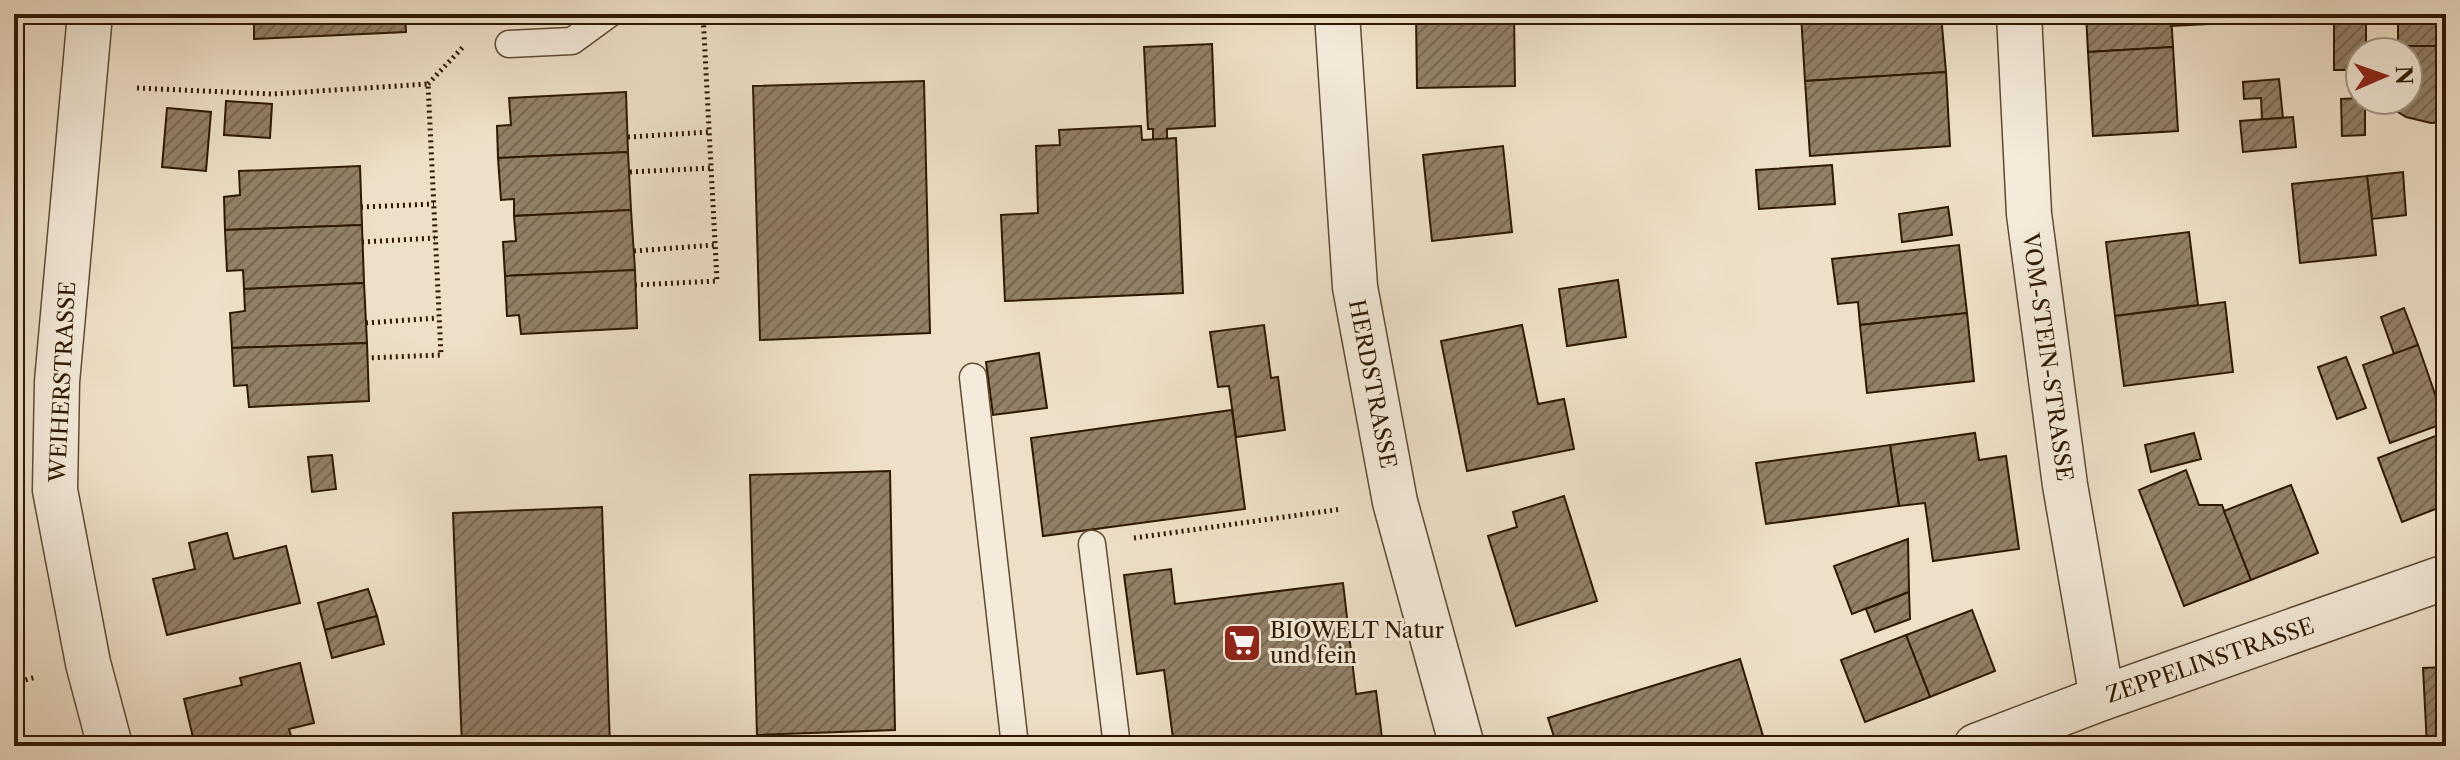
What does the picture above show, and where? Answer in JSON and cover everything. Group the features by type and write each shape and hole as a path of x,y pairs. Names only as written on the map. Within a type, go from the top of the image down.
{"street":[{"name":"WEIHERSTRASSE","path":"90,14 57,382 55,490 88,663 110,746"},
{"name":"HERDSTRASSE","path":"1337,14 1355,287 1395,502 1462,746"},
{"name":"VOM-STEIN-STRASSE","path":"2019,14 2029,214 2065,485 2102,698"},
{"name":"ZEPPELINSTRASSE","path":"1976,746 2102,698 2446,577"}],"lane":[{"path":"509,44 572,41 609,14"},
{"path":"973,377 1015,746"},
{"path":"1092,544 1117,746"}],"path":[{"path":"635,285 717,281 703,14"},
{"path":"85,80 144,89 272,94 428,84 441,355 368,358"},
{"path":"628,137 709,132"},
{"path":"630,172 711,168"},
{"path":"361,207 434,204"},
{"path":"362,242 435,238"},
{"path":"634,251 714,245"},
{"path":"366,323 438,318"},
{"path":"1092,544 1395,502"}],"building":[{"path":"254,14 405,14 406,32 254,39"},
{"path":"1416,14 1514,14 1515,86 1417,88"},
{"path":"1801,14 1941,14 1946,72 1805,81"},
{"path":"2086,14 2171,14 2173,47 2088,52"},
{"path":"2171,14 2208,14 2209,24 2171,26"},
{"path":"2334,14 2366,14 2366,36 2344,36 2344,70 2334,70"},
{"path":"2398,14 2446,14 2446,46 2424,46 2424,36 2398,36"},
{"path":"1212,44 1215,126 1167,129 1167,139 1153,140 1153,129 1148,129 1144,47"},
{"path":"2424,46 2446,46 2446,122 2431,123 2406,117 2424,116"},
{"path":"2173,47 2178,131 2093,136 2088,52"},
{"path":"1946,72 1950,146 1810,156 1805,81"},
{"path":"2279,79 2283,118 2262,120 2261,98 2244,99 2243,82"},
{"path":"924,81 930,333 760,340 753,86"},
{"path":"626,92 628,152 498,158 497,126 511,125 509,98"},
{"path":"2341,99 2344,99 2344,116 2365,116 2365,135 2342,136"},
{"path":"226,101 272,104 270,138 224,135"},
{"path":"167,108 211,112 206,171 162,167"},
{"path":"2293,117 2296,147 2243,152 2240,121"},
{"path":"1141,126 1142,140 1176,138 1183,293 1005,301 1001,215 1038,213 1036,146 1060,145 1059,130"},
{"path":"1503,146 1512,232 1432,241 1423,155"},
{"path":"628,152 631,210 514,216 514,199 501,200 498,158"},
{"path":"1832,165 1835,204 1759,209 1756,170"},
{"path":"360,166 362,225 225,230 224,197 240,195 239,171"},
{"path":"2403,172 2406,215 2372,219 2367,176"},
{"path":"2367,176 2376,255 2300,263 2292,184"},
{"path":"1948,207 1952,235 1902,242 1899,214"},
{"path":"631,210 635,270 505,276 503,242 516,241 514,216"},
{"path":"362,225 364,283 244,289 243,270 227,271 225,230"},
{"path":"2189,232 2198,305 2115,316 2106,242"},
{"path":"1959,245 1967,313 1860,325 1858,302 1838,304 1832,259"},
{"path":"635,270 637,328 521,334 519,315 507,316 505,276"},
{"path":"1618,280 1626,337 1567,346 1559,289"},
{"path":"364,283 367,343 232,348 230,313 245,311 244,289"},
{"path":"2225,302 2233,372 2124,386 2115,316"},
{"path":"2404,308 2418,345 2394,354 2381,317"},
{"path":"1967,313 1974,381 1867,393 1860,325"},
{"path":"1264,325 1271,378 1278,377 1285,430 1236,437 1229,386 1218,387 1210,332"},
{"path":"1522,325 1538,404 1564,399 1574,449 1467,471 1441,341"},
{"path":"367,343 369,401 249,407 247,385 234,386 232,348"},
{"path":"2418,345 2445,423 2390,443 2363,365"},
{"path":"1039,353 1047,408 993,415 986,362"},
{"path":"2346,357 2366,408 2337,419 2318,367"},
{"path":"1232,410 1245,509 1043,536 1031,438"},
{"path":"2446,432 2446,505 2402,522 2378,458"},
{"path":"1975,433 1979,460 2006,456 2019,549 1933,561 1925,503 1899,506 1890,445"},
{"path":"2194,433 2201,459 2151,472 2145,445"},
{"path":"1890,445 1899,506 1766,524 1756,463"},
{"path":"332,455 336,489 312,492 308,457"},
{"path":"2186,470 2199,505 2222,505 2251,580 2184,606 2139,490"},
{"path":"890,471 895,730 757,735 750,475"},
{"path":"2291,485 2318,553 2251,580 2224,511"},
{"path":"1564,496 1597,601 1516,626 1488,536 1517,527 1513,512"},
{"path":"602,507 610,746 462,746 453,513"},
{"path":"227,533 234,559 286,546 300,603 167,635 153,579 195,569 189,543"},
{"path":"1908,539 1909,592 1852,614 1834,566"},
{"name":"BIOWELT Natur und fein","path":"1171,569 1175,604 1343,583 1356,694 1376,691 1382,738 1363,740 1363,746 1174,746 1164,670 1137,674 1124,575"},
{"path":"368,589 377,616 325,630 318,603"},
{"path":"1909,592 1910,619 1875,632 1866,609"},
{"path":"1972,610 1995,671 1930,697 1906,635"},
{"path":"377,616 384,644 332,658 325,630"},
{"path":"1906,635 1930,697 1865,722 1841,660"},
{"path":"1740,659 1766,746 1557,746 1548,718"},
{"path":"300,663 314,723 289,729 294,746 195,746 184,699 242,685 240,678"},
{"path":"2446,667 2446,746 2427,746 2423,668"}],"place":[{"name":"BIOWELT Natur und fein","path":"1242,643"}]}
